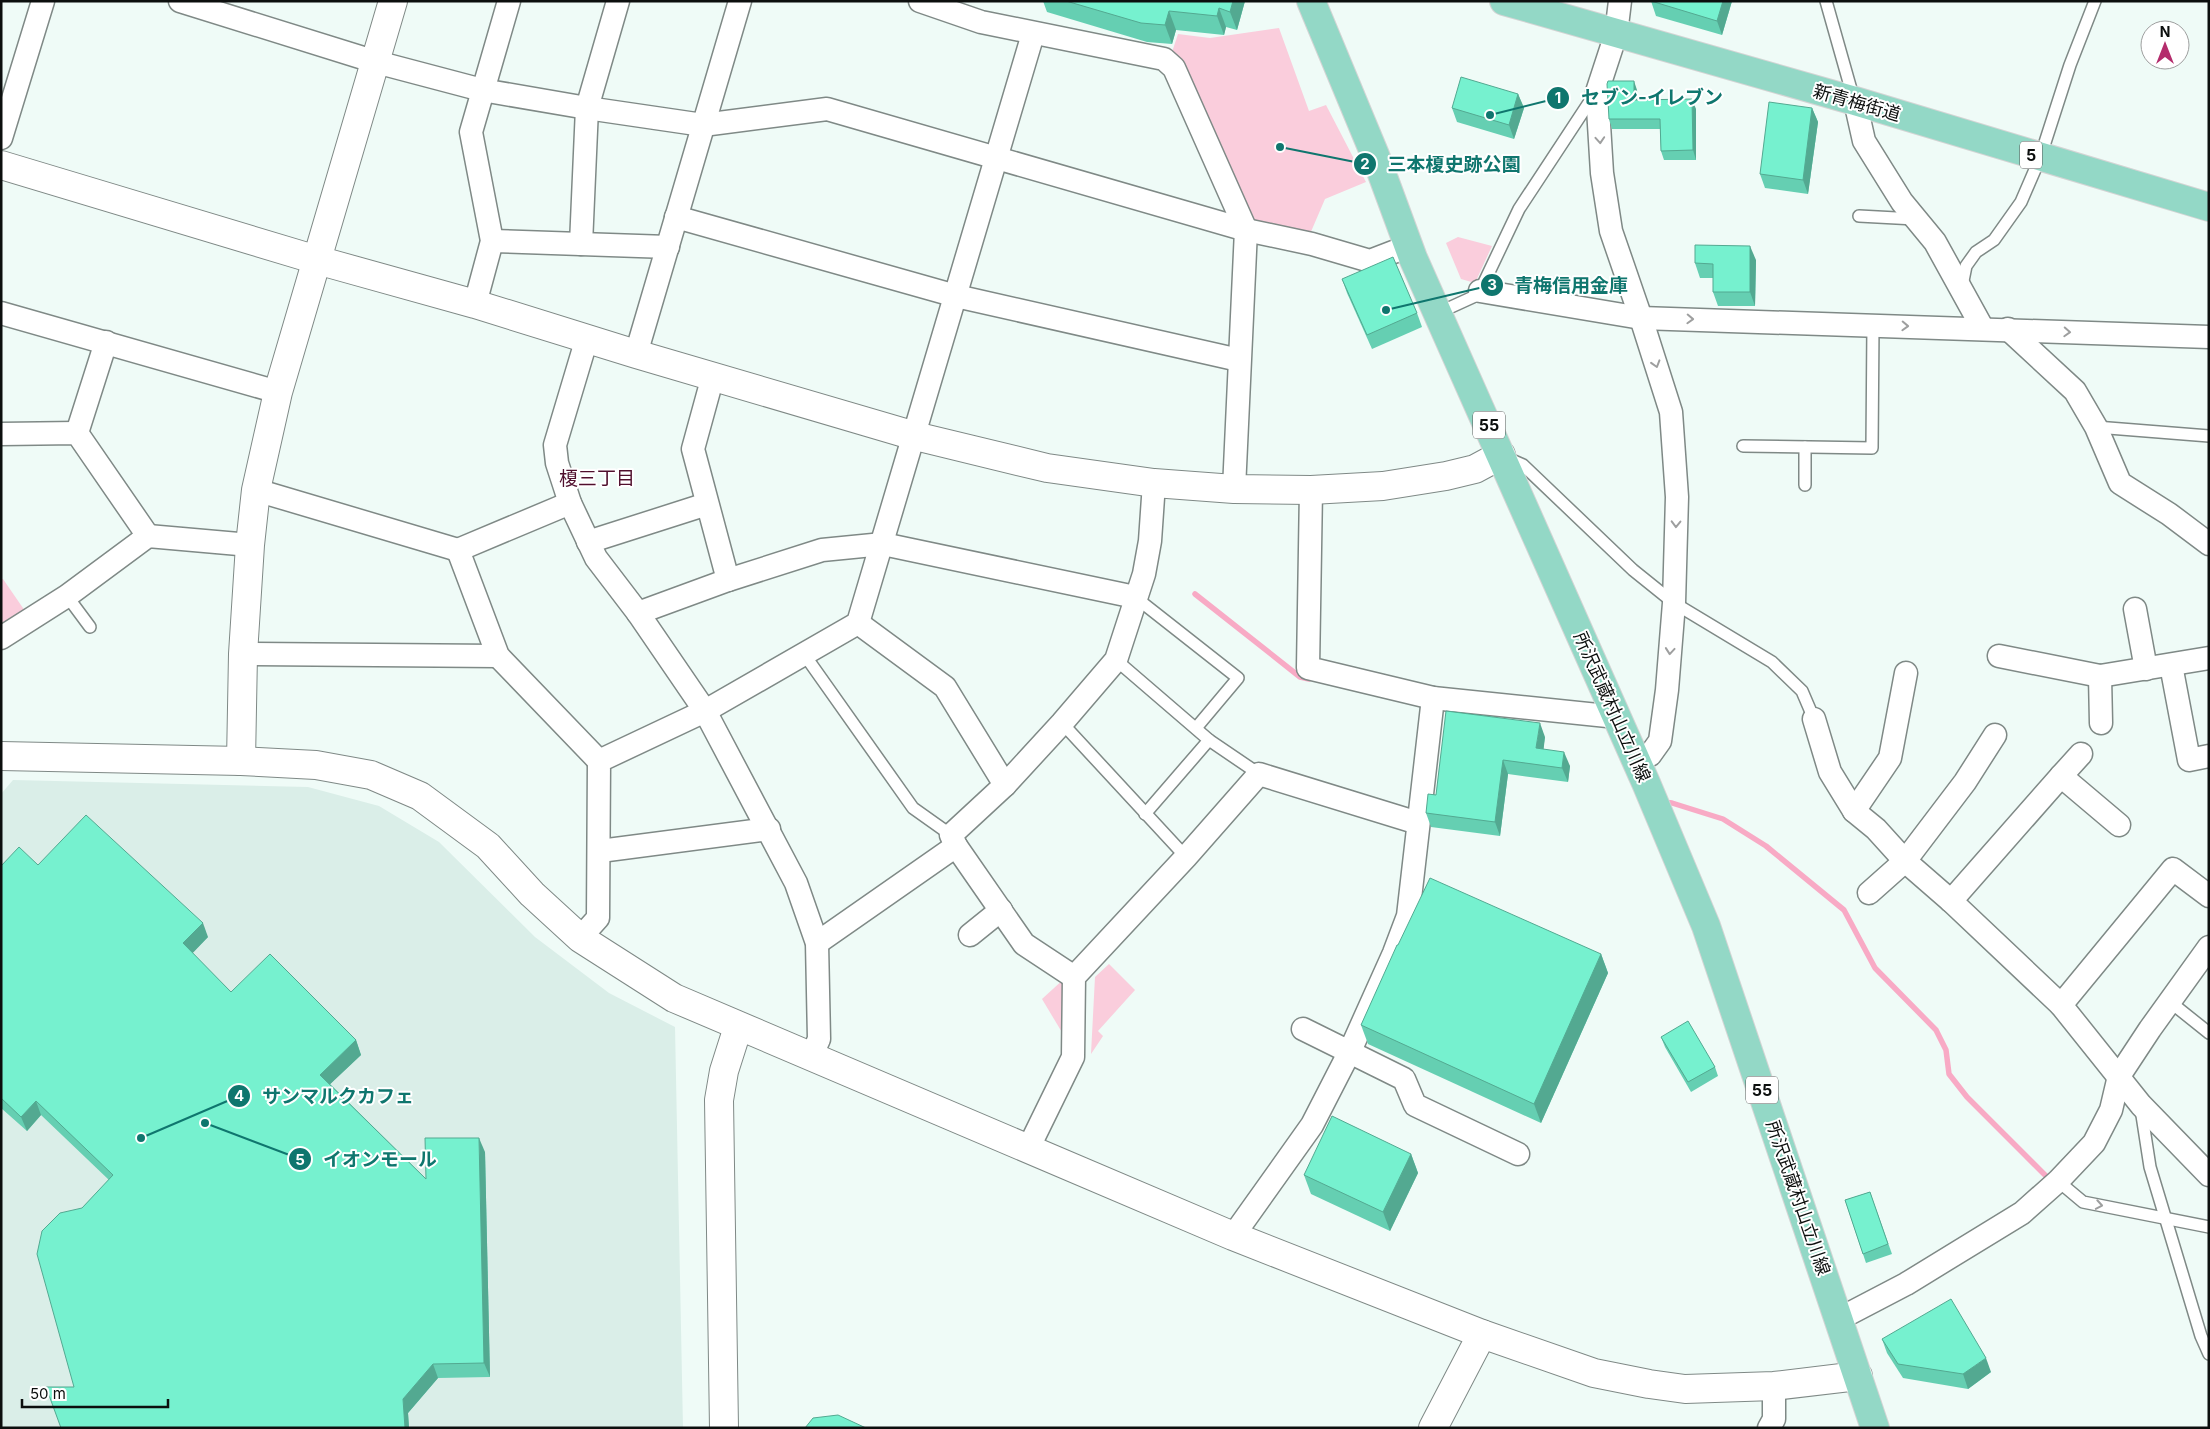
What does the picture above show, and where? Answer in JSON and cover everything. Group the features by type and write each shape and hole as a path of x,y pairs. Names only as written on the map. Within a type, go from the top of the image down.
{"main road":[{"name":"所沢武蔵村山立川線","path":"1311,1 1334,53 1409,246 1654,801 1706,926 1875,1428"},
{"path":"1327,1 1329,33 1334,53"},
{"name":"新青梅街道","path":"1504,1 1855,101 2040,158 2209,207"}],"street":[{"path":"1,138 43,1"},
{"path":"242,761 243,654 250,545 256,490 278,392 393,1"},
{"path":"475,304 492,241 471,132 509,1"},
{"path":"581,244 587,108 618,1"},
{"path":"636,354 740,1"},
{"path":"920,1 982,22 1033,34 1164,59 1174,68 1246,230 1234,489"},
{"path":"1620,1 1616,34 1597,92 1602,173 1611,231 1671,412 1677,497 1674,603 1667,690 1660,742 1650,755 1636,761"},
{"path":"188,2 376,62 482,90 703,125 827,109 997,160 1246,230 1312,244 1370,261 1409,246"},
{"path":"599,761 705,711 858,623 1033,34"},
{"path":"1855,101 1864,141 1902,202 1935,242 1983,329"},
{"path":"1,165 317,260 475,304 636,354 914,436 1047,468 1154,484 1234,489 1311,490 1383,486 1446,476 1475,469 1501,454"},
{"path":"676,217 956,296 1239,360"},
{"path":"492,241 668,247"},
{"path":"1480,291 1641,318 2209,337"},
{"path":"1,313 278,392"},
{"path":"2008,329 2075,391 2096,427 2120,483 2170,514 2209,544"},
{"path":"587,338 555,445 557,463 570,503 596,558 638,613 705,711 796,883 818,943 819,1039 811,1057"},
{"path":"77,433 106,342"},
{"path":"714,376 692,449 728,580"},
{"path":"1,434 77,433"},
{"path":"77,433 148,536"},
{"path":"818,943 953,840 1062,723 1116,660 1144,574 1150,541 1154,484"},
{"path":"256,490 458,550 570,503"},
{"path":"1311,490 1308,668 1433,698 1617,718"},
{"path":"588,542 707,504"},
{"path":"1,638 67,596 148,536 250,545"},
{"path":"638,613 728,580 822,550 883,544 1136,597"},
{"path":"458,550 498,656 599,761 600,851 598,918 580,938"},
{"path":"2135,609 2146,669"},
{"path":"858,623 945,687 1005,785"},
{"path":"243,654 498,656"},
{"path":"1999,656 2100,676 2209,658"},
{"path":"2171,665 2189,760 2209,756"},
{"path":"1854,811 1890,758 1906,673"},
{"path":"2100,676 2101,723"},
{"path":"1233,1236 1312,1125 1350,1051 1394,953 1408,916 1433,698"},
{"path":"1814,719 1830,772 1854,811 1876,829 1905,861 1951,901 2061,1005 2120,1076 2141,1105 2209,1174"},
{"path":"1869,893 1905,861 1965,782 1995,735"},
{"path":"1951,901 2081,754"},
{"path":"2,756 316,764 370,775 420,796 488,846 532,894 580,938 674,998 738,1027 1233,1236 1482,1334 1594,1373 1649,1384 1694,1389 1774,1386 1858,1376"},
{"path":"1028,1149 1072,1057 1074,977 1186,857 1259,774 1418,823"},
{"path":"2061,776 2119,825"},
{"path":"600,851 769,829"},
{"path":"953,840 1024,944 1074,977"},
{"path":"2061,1005 2173,869 2209,896"},
{"path":"970,935 1001,910"},
{"path":"1839,1319 1906,1284 2022,1213 2058,1181 2094,1143 2111,1110 2120,1076 2209,947"},
{"path":"724,1428 719,1100 724,1071 738,1027"},
{"path":"1303,1029 1404,1079 1415,1105 1518,1154"},
{"path":"1433,1428 1482,1334"},
{"path":"1769,1428 1774,1418 1774,1386"}],"lane":[{"path":"1826,1 1855,101"},
{"path":"1961,289 1966,266 1976,252 1994,240 2021,202 2040,158 2070,65 2095,1"},
{"path":"1438,313 1473,297 1480,291 1519,209 1597,92"},
{"path":"1859,216 1916,219"},
{"path":"1743,446 1872,448 1873,325"},
{"path":"2096,427 2209,436"},
{"path":"1805,447 1805,485"},
{"path":"1501,454 1523,465 1633,570 1674,603 1772,662 1802,690 1814,719"},
{"path":"67,596 90,627"},
{"path":"1136,597 1238,678 1196,728"},
{"path":"804,654 913,808 953,840"},
{"path":"1116,660 1209,740 1259,774"},
{"path":"1062,723 1186,857"},
{"path":"1145,814 1209,740"},
{"path":"2170,1002 2209,1033"},
{"path":"2141,1105 2150,1167 2167,1218 2201,1336 2209,1354"},
{"path":"2058,1181 2083,1202 2209,1228"}],"shaded area":[{"path":"1279,28 1309,111 1326,105 1366,182 1325,199 1310,234 1252,225 1172,52 1178,34 1210,38"},
{"path":"1458,237 1492,246 1475,283 1461,279 1446,243"},
{"path":"1,579 3,579 25,611 1,626"},
{"path":"13,780 308,787 379,806 439,842 535,937 609,993 675,1027 683,1428 1,1428 1,794"},
{"path":"1109,964 1135,990 1098,1031 1103,1036 1091,1054 1095,977"},
{"path":"1065,978 1066,1039 1042,999"}],"building":[{"path":"1066,1 1233,1 1230,12 1219,8 1217,16 1169,11 1165,25 1141,23"},
{"path":"1651,1 1723,1 1717,21"},
{"path":"1461,77 1518,94 1509,125 1452,108"},
{"path":"1608,81 1634,81 1634,100 1692,99 1693,150 1661,151 1660,119 1609,119"},
{"path":"1769,102 1812,108 1803,180 1760,174"},
{"path":"1695,245 1750,246 1750,292 1713,292 1713,264 1695,263"},
{"path":"1393,257 1417,313 1367,335 1342,279"},
{"path":"1446,711 1540,723 1536,748 1564,752 1562,768 1503,760 1495,822 1426,813 1428,794 1436,795"},
{"path":"86,815 203,923 183,943 231,992 270,954 356,1040 320,1075 426,1179 425,1138 479,1138 484,1363 433,1364 403,1399 405,1428 61,1428 46,1387 74,1387 37,1254 42,1231 60,1213 82,1208 113,1175 36,1101 21,1117 1,1098 1,866 19,847 38,865"},
{"path":"1430,878 1601,954 1534,1104 1361,1025"},
{"path":"1688,1021 1715,1067 1688,1082 1661,1037"},
{"path":"1332,1116 1411,1154 1383,1212 1304,1175"},
{"path":"1870,1192 1888,1244 1863,1254 1845,1200"},
{"path":"1951,1299 1986,1358 1963,1374 1898,1364 1882,1339"},
{"path":"838,1415 866,1428 805,1428 813,1418"}],"waterway":[{"path":"1195,594 1300,677 1309,679"},
{"path":"1663,802 1723,819 1766,846 1844,910 1875,968 1936,1030 1946,1050 1949,1074 1967,1097 2048,1178"}],"place":[{"name":"セブン-イレブン","path":"1490,115"},
{"name":"三本榎史跡公園","path":"1280,147"},
{"name":"青梅信用金庫","path":"1386,310"},
{"name":"イオンモール","path":"205,1123"},
{"name":"サンマルクカフェ","path":"141,1138"}],"district":[{"name":"榎三丁目","path":"597,478"}]}
